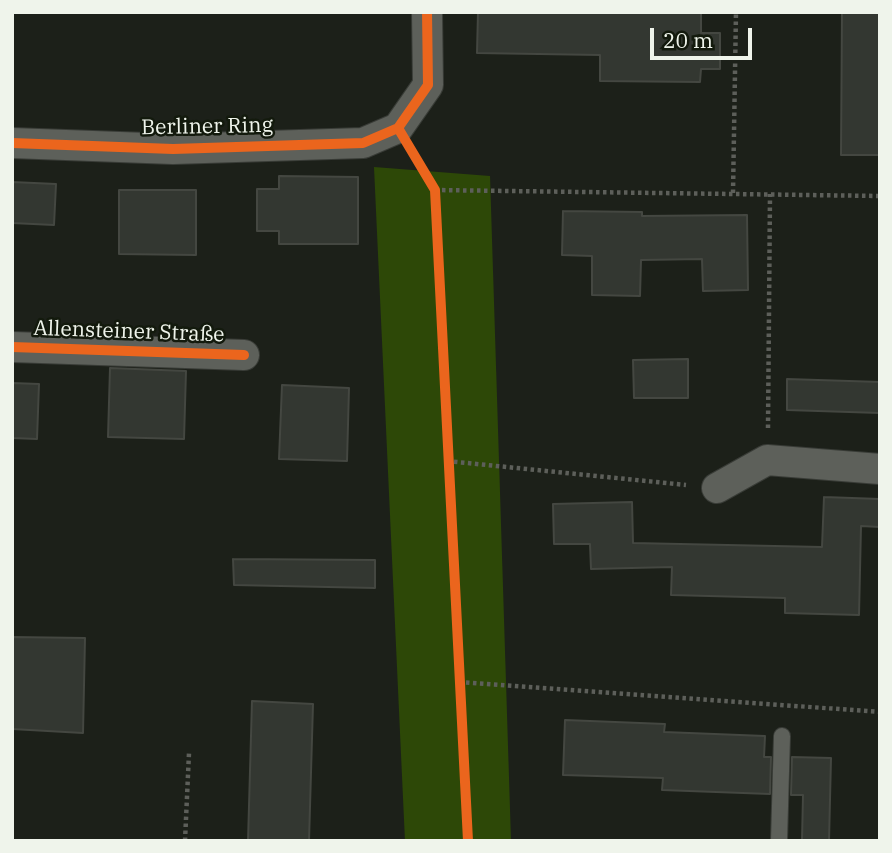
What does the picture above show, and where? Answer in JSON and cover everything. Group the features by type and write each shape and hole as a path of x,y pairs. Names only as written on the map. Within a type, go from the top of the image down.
{"street":[{"name":"Berliner Ring","path":"12,143 173,149 363,143 398,128 428,85 427,12"},
{"name":"Allensteiner Straße","path":"12,347 244,355"},
{"path":"717,488 767,460 880,469"}],"lane":[{"path":"779,841 782,736"}],"path":[{"path":"733,193 736,12"},
{"path":"435,190 880,196"},
{"path":"767,460 771,194"},
{"path":"447,461 717,488"},
{"path":"459,682 880,712"},
{"path":"185,841 189,753"}],"green space":[{"path":"374,167 490,176 511,841 405,841"}],"building":[{"path":"478,12 701,12 701,33 720,33 720,69 701,69 700,82 600,81 600,55 477,53"},
{"path":"842,12 880,12 880,155 841,155"},
{"path":"279,176 358,177 358,244 279,244 279,231 257,231 257,189 279,189"},
{"path":"12,182 56,184 54,225 12,223"},
{"path":"119,190 196,190 196,255 119,254"},
{"path":"563,211 642,212 642,216 747,215 748,290 703,291 702,259 641,260 640,296 592,295 592,256 562,255"},
{"path":"688,359 688,398 634,398 633,360"},
{"path":"110,368 186,371 184,439 108,437"},
{"path":"787,379 880,382 880,413 787,410"},
{"path":"12,383 39,384 37,439 12,438"},
{"path":"282,385 349,388 347,461 279,459"},
{"path":"824,497 880,499 880,527 861,526 859,615 785,613 785,598 671,595 672,567 591,569 590,544 554,544 553,504 632,502 633,543 822,547"},
{"path":"233,559 375,560 375,588 234,585"},
{"path":"12,637 85,638 83,733 12,729"},
{"path":"252,701 313,704 309,841 248,841"},
{"path":"565,720 665,724 664,732 765,736 764,757 771,757 770,794 662,790 663,778 563,775"},
{"path":"792,757 831,758 829,841 802,841 803,795 791,795"}],"cycle path":[{"path":"398,128 428,85 427,12"},
{"path":"398,128 435,190 468,841"},
{"path":"12,143 173,149 363,143 398,128"},
{"path":"12,347 244,355"}]}
